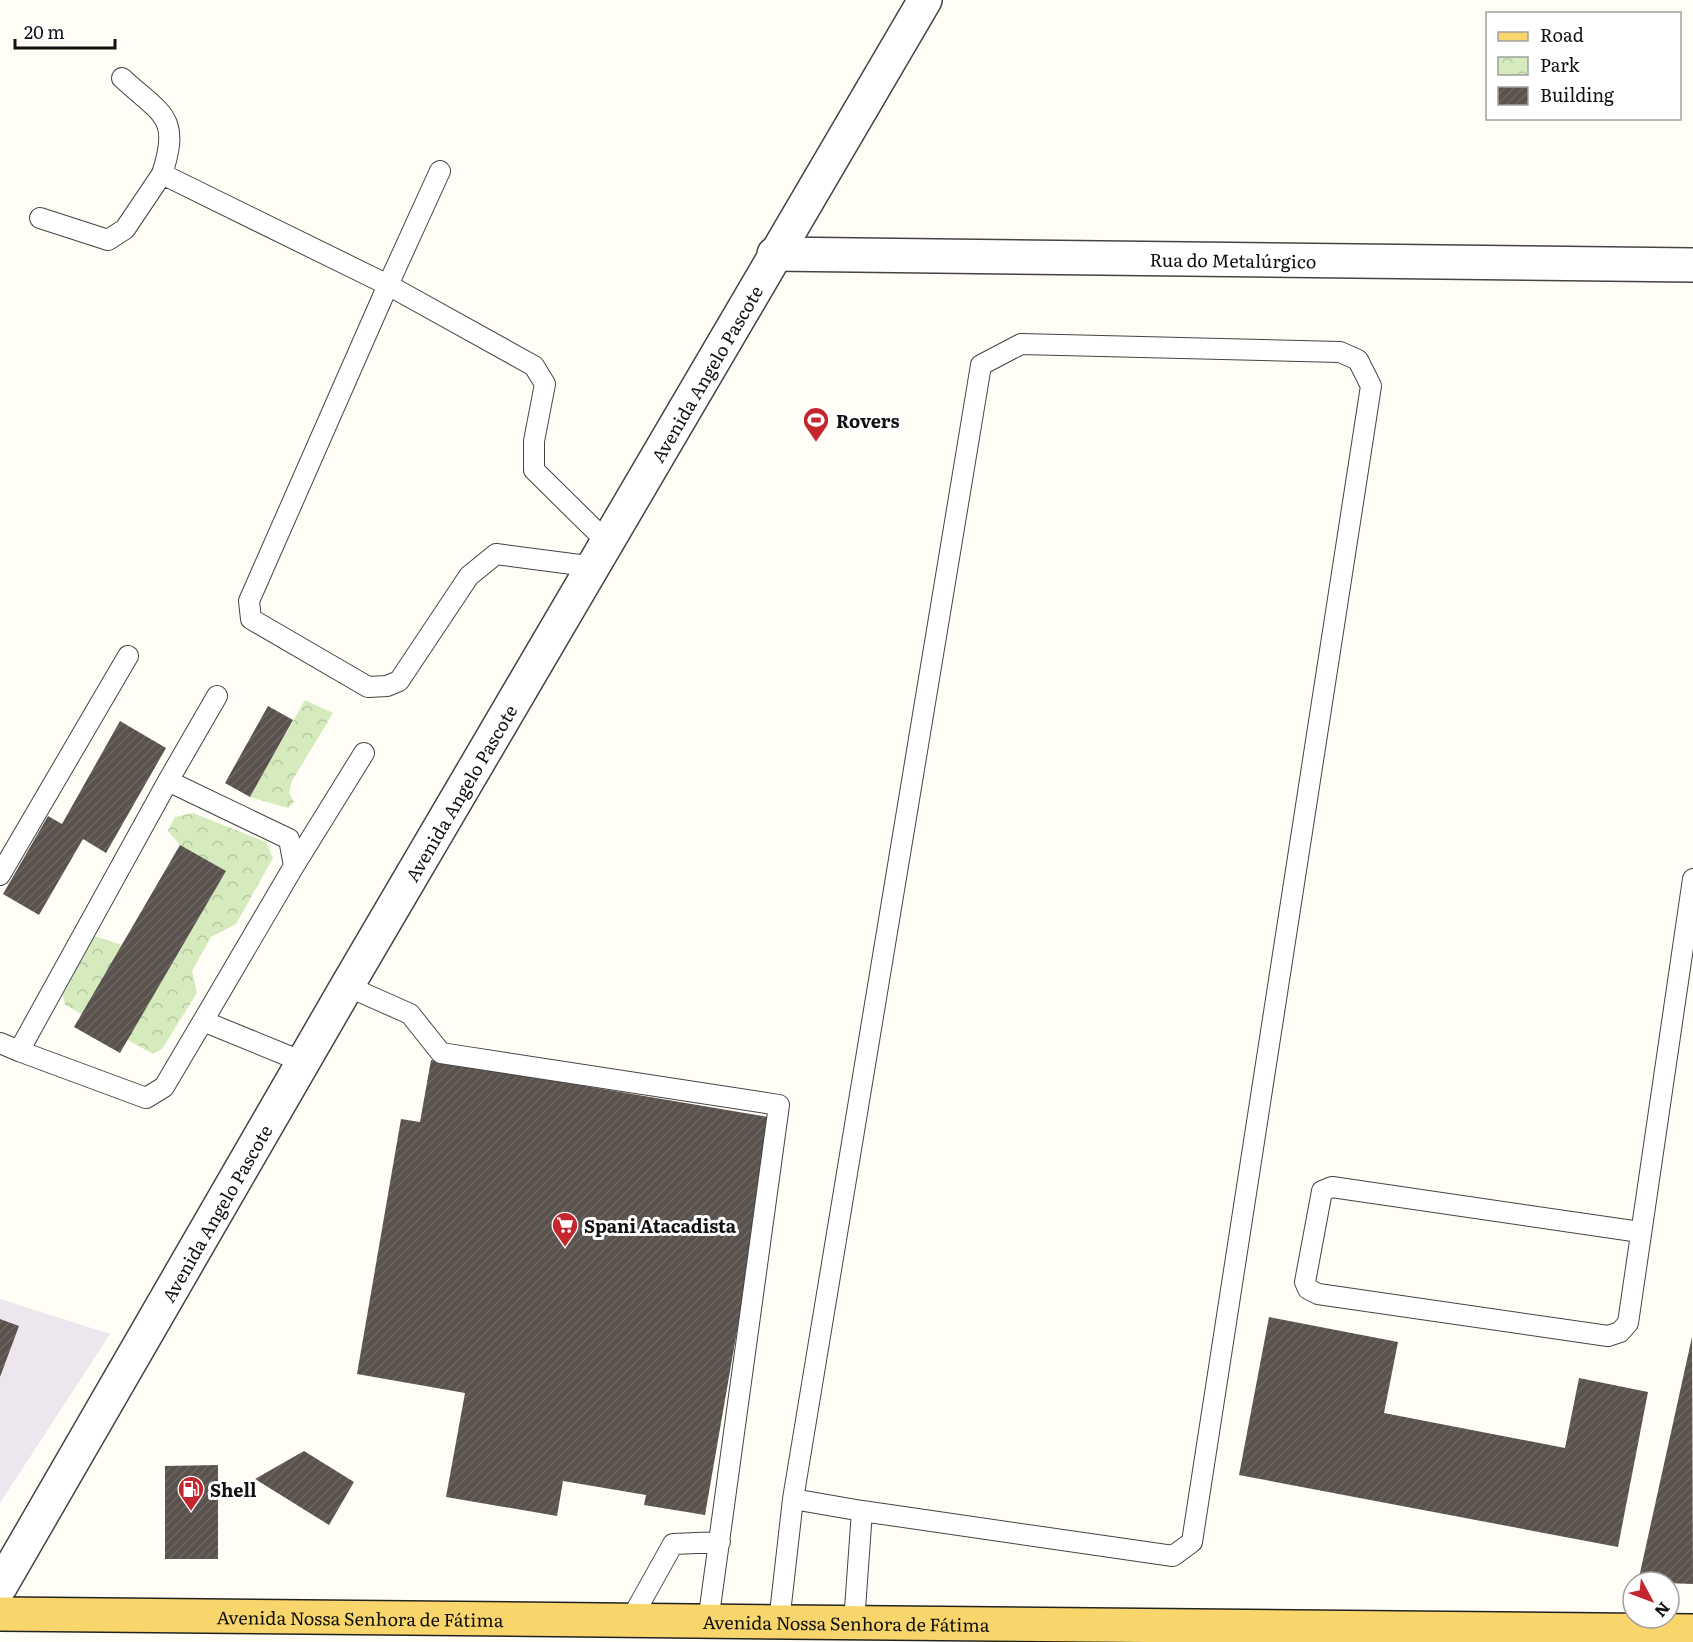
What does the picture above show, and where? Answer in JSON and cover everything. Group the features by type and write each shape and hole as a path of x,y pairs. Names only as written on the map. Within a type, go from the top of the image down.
{"main road":[{"name":"Avenida Nossa Senhora de Fátima","path":"0,1614 854,1623 935,1633 1693,1631"}],"street":[{"name":"Avenida Angelo Pascote","path":"0,1587 347,986 602,555 774,254 925,0"},
{"name":"Rua do Metalúrgico","path":"774,254 1693,265"}],"lane":[{"path":"40,218 108,240 125,229 162,174 171,146 168,121 122,78"},
{"path":"440,171 249,601 251,619 368,687 387,686 399,681 469,576 496,554 602,555"},
{"path":"162,174 388,285 534,366 544,384 534,441 534,470 602,555"},
{"path":"779,1622 793,1499 981,365 1021,344 1340,352 1358,360 1371,386 1192,1542 1173,1556 793,1499"},
{"path":"0,875 128,656"},
{"path":"19,1050 168,781 218,696"},
{"path":"0,1043 146,1098 164,1087 294,866 364,753"},
{"path":"168,781 289,839 294,866"},
{"path":"1640,1232 1332,1187 1322,1191 1305,1282 1308,1289 1318,1294 1608,1336 1620,1332 1628,1323 1693,879"},
{"path":"347,986 410,1014 441,1053 779,1105 708,1622"},
{"path":"203,1021 303,1062"},
{"path":"854,1623 862,1511"},
{"path":"630,1621 673,1544 720,1542"}],"shaded area":[{"path":"0,1299 110,1334 0,1503"}],"green space":[{"path":"305,700 333,713 292,781 289,793 294,802 288,808 250,797"},
{"path":"193,813 266,842 273,858 236,924 211,937 192,971 197,993 162,1049 153,1054 65,1005 63,995 95,936 122,945 180,845 168,831 175,817"}],"building":[{"path":"268,706 293,720 250,797 225,783"},
{"path":"120,721 166,748 106,853 83,839 39,915 3,894 48,816 62,824"},
{"path":"180,845 226,871 120,1053 74,1027"},
{"name":"Spani Atacadista","path":"431,1060 774,1118 705,1515 644,1505 646,1495 563,1481 557,1516 446,1497 465,1393 357,1374 401,1119 420,1122"},
{"path":"1269,1317 1398,1342 1384,1413 1565,1448 1579,1378 1648,1392 1618,1547 1239,1475"},
{"path":"0,1319 19,1326 0,1377"},
{"path":"1692,1337 1693,1584 1681,1584 1681,1570 1641,1570"},
{"path":"304,1451 354,1482 329,1525 255,1479"},
{"name":"Shell","path":"218,1465 218,1559 165,1559 165,1466"}],"place":[{"name":"Rovers","path":"816,443"},
{"name":"Spani Atacadista","path":"565,1248"},
{"name":"Shell","path":"191,1512"}]}
